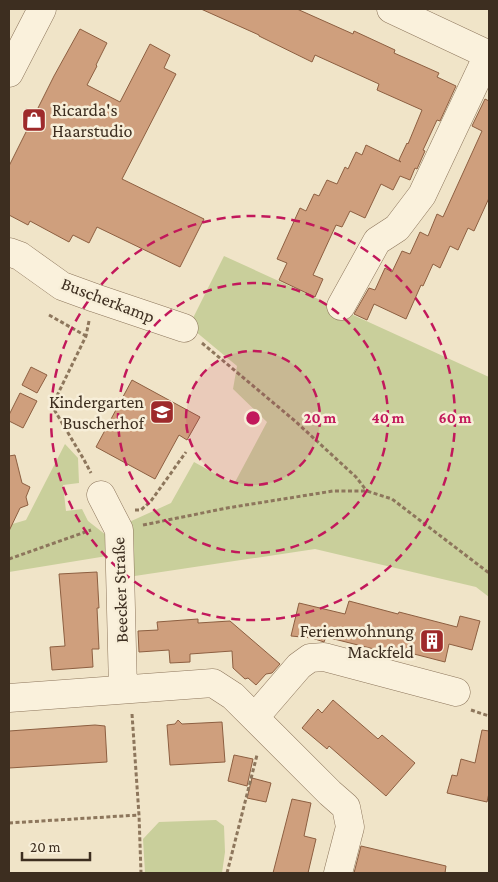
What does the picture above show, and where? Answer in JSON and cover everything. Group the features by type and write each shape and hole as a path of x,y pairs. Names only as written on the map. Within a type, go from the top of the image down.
{"street":[{"path":"9,73 42,9"},
{"path":"341,306 377,241 397,228 422,195 489,55 391,9"},
{"name":"Buscherkamp","path":"9,252 20,256 62,286 184,328"},
{"name":"Beecker Straße","path":"101,496 119,530 126,689"},
{"path":"259,722 299,666 310,658 324,657 456,692"},
{"path":"9,698 213,683 233,696 346,807 350,826 338,873"}],"path":[{"path":"95,298 86,336 52,406 83,458 101,496 122,511 141,510 151,501 186,452"},
{"path":"49,315 86,336"},
{"path":"184,328 295,421 356,477 367,491"},
{"path":"9,559 98,528 119,530 227,508 333,491 367,491 392,499 489,573"},
{"path":"126,689 139,816 141,873"},
{"path":"227,873 259,722"},
{"path":"9,823 139,816"}],"green space":[{"path":"224,256 489,377 489,597 476,587 315,549 128,577 127,523 171,503 194,462 234,484 267,422 233,389 237,366 189,326"},
{"path":"65,444 78,458 79,483 63,485 66,511 82,509 88,521 106,535 113,555 9,572 9,525 26,520"},
{"path":"216,820 224,826 225,852 222,873 145,873 143,839 159,822"}],"building":[{"path":"201,9 297,9 353,34 354,31 395,50 394,53 439,73 437,77 456,86 440,121 437,120 423,150 425,151 417,169 415,168 410,180 400,176 393,190 381,184 365,218 350,211 342,227 336,225 313,275 323,279 315,297 279,280 287,263 277,259 300,208 306,211 314,194 319,196 327,180 337,184 345,167 348,169 356,152 362,155 366,145 401,162 399,160 422,110 377,90 379,84 315,55 312,62 259,35"},
{"path":"80,29 107,43 87,85 120,102 150,44 170,55 164,68 176,74 122,179 204,219 180,267 97,227 89,243 73,235 69,242 30,221 28,225 9,215 9,166"},
{"path":"485,99 489,101 489,198 474,231 468,228 458,250 450,246 440,268 433,264 423,286 421,285 406,319 374,304 367,320 354,314 369,288 375,290 385,268 392,272 402,251 410,254 420,232 428,236 437,214 443,217 482,131 472,126"},
{"path":"31,367 47,375 37,393 22,385"},
{"path":"132,380 200,417 187,440 179,435 155,479 96,447"},
{"path":"20,393 37,401 23,428 9,421 9,415"},
{"path":"15,455 22,483 30,487 26,497 28,505 20,508 9,531 9,456"},
{"path":"97,572 99,649 92,649 93,667 52,670 50,647 65,646 59,574"},
{"path":"349,601 457,627 460,616 480,621 472,650 449,644 445,662 387,647 386,652 326,637 324,642 312,638 291,636 299,603 345,614"},
{"path":"198,619 198,623 230,621 280,664 272,673 266,674 256,685 248,678 245,679 233,668 232,651 190,654 190,662 170,663 169,650 139,652 138,631 158,630 157,622"},
{"path":"333,700 378,739 382,735 415,763 386,796 329,746 327,749 302,728 318,709 322,713"},
{"path":"178,720 182,724 222,722 225,762 170,765 167,725 175,724"},
{"path":"95,725 105,726 107,762 9,768 9,731"},
{"path":"482,730 489,731 489,793 487,802 447,793 452,775 457,776 461,759 475,763"},
{"path":"234,755 253,759 247,786 228,781"},
{"path":"252,778 271,783 266,802 247,798"},
{"path":"292,799 311,803 304,836 316,839 308,873 273,873"},
{"path":"361,846 446,866 445,873 354,873"}],"place":[{"name":"Ricarda's Haarstudio","path":"34,120"},
{"name":"Kindergarten Buscherhof","path":"162,412"},
{"name":"Ferienwohnung Mackfeld","path":"432,641"}]}
